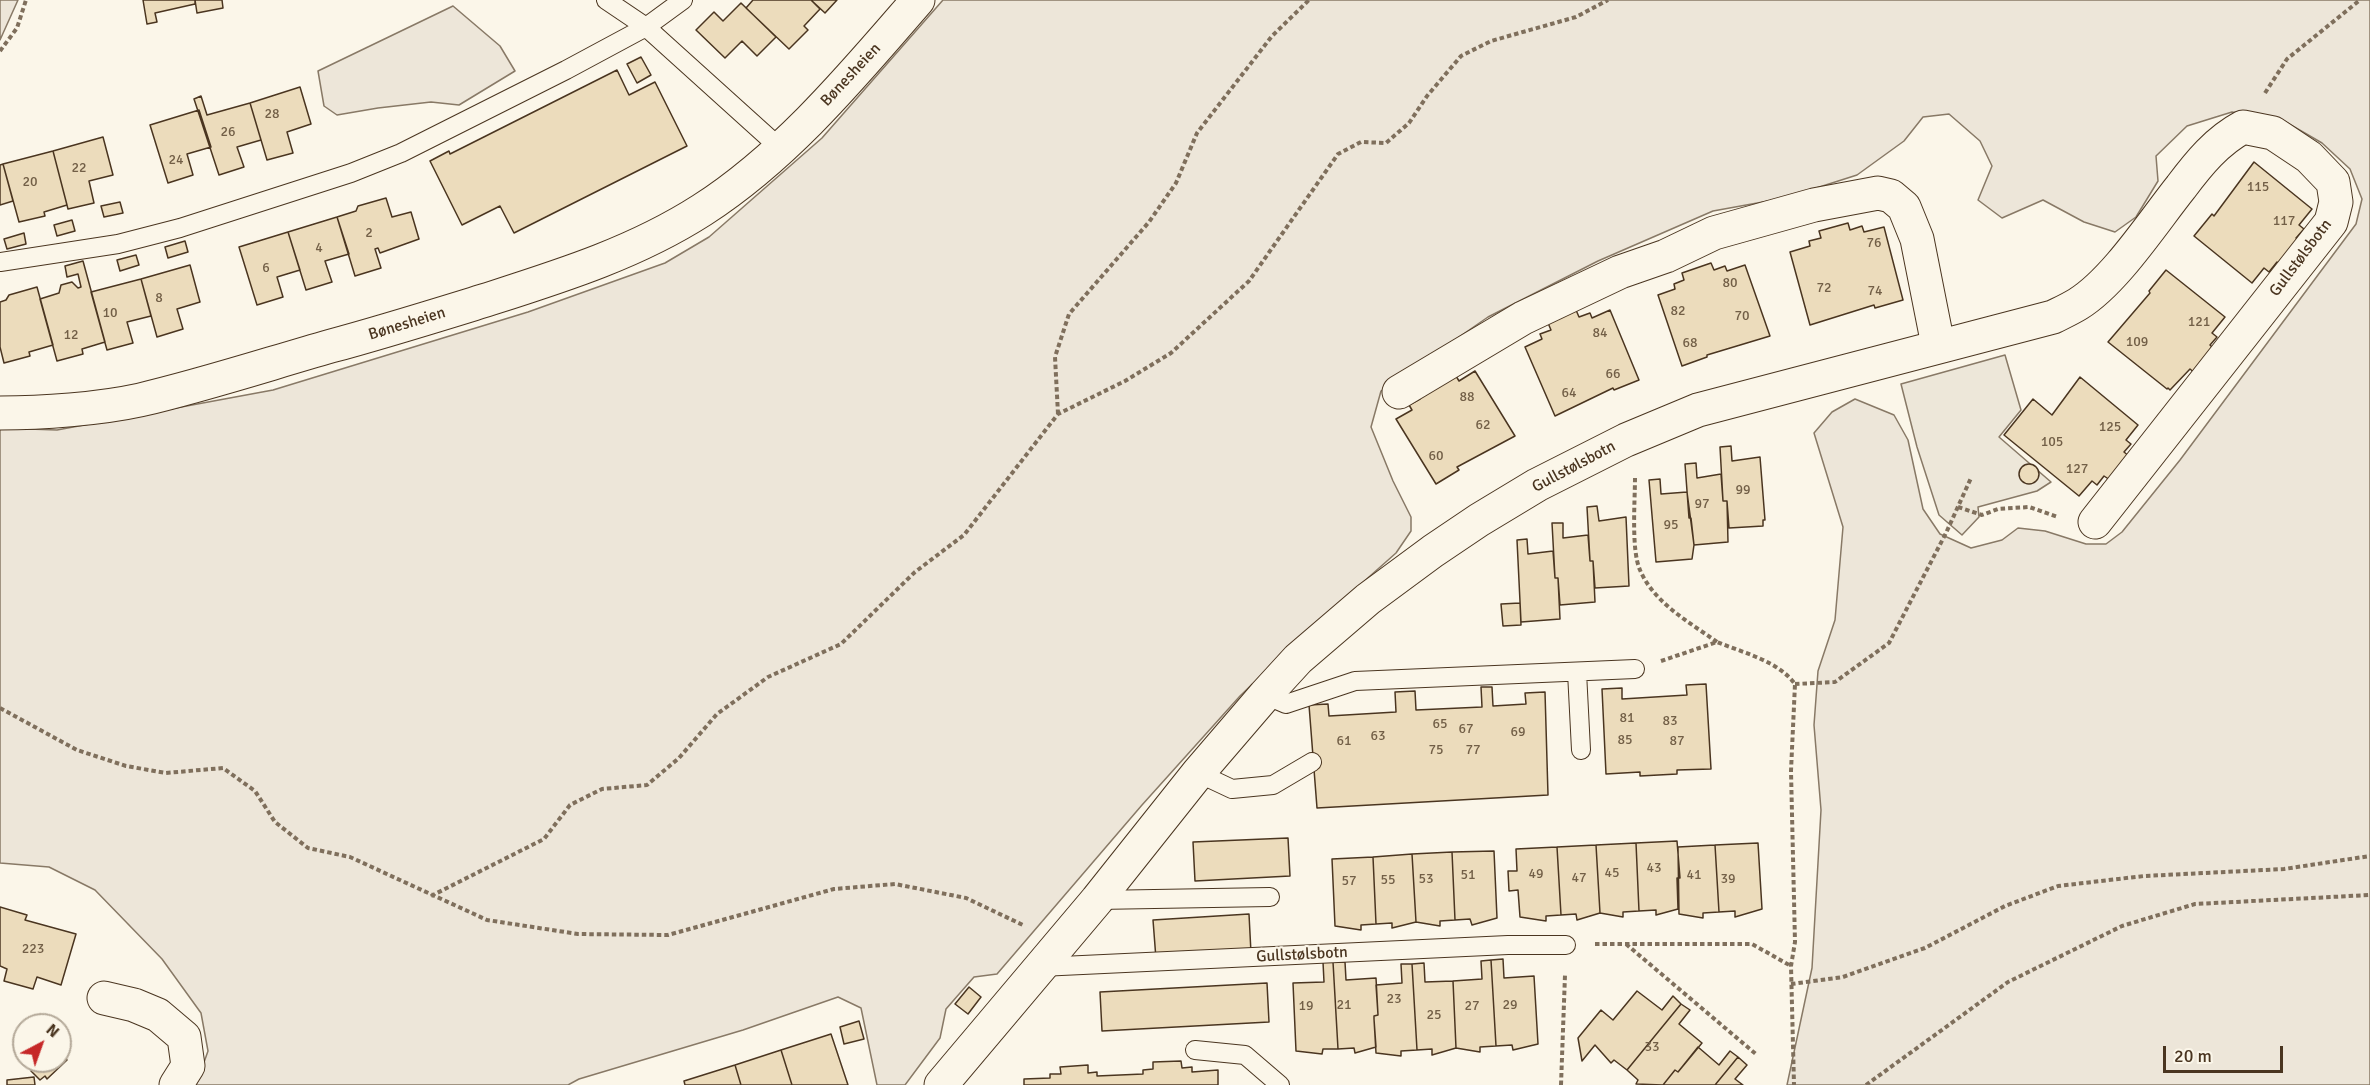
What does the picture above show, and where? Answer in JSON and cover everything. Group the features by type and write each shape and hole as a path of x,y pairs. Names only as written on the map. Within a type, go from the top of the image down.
{"street":[{"name":"Bønesheien","path":"0,413 57,411 138,400 376,334 561,276 610,258 659,236 734,188 780,148 823,106 918,0"},
{"name":"Gullstølsbotn","path":"941,1085 1264,695 1298,659 1368,599 1479,520 1537,485 1626,440 1698,411 1938,345 2053,317 2079,304 2099,287 2122,262 2203,159 2227,136 2243,127 2272,133 2309,157 2333,182 2336,202 2331,222 2095,522"},
{"path":"1399,392 1523,318 1620,272 1666,256 1714,233 1814,205 1878,193 1891,196 1904,207 1917,239 1938,345"},
{"path":"104,998 134,1005 158,1015 184,1037 188,1066 176,1085"}],"lane":[{"path":"606,0 646,27 780,148"},
{"path":"0,262 118,244 351,173 402,153 646,27 683,0"},
{"path":"1264,695 1286,704 1356,681 1635,669"},
{"path":"1576,672 1581,750"},
{"path":"1198,773 1232,789 1273,785 1312,762"},
{"path":"1096,900 1270,897"},
{"name":"Gullstølsbotn","path":"1046,958 1566,945"},
{"path":"1195,1050 1245,1055 1280,1085"}],"path":[{"path":"0,51 16,28 26,0"},
{"path":"1058,414 1055,357 1069,314 1149,222 1176,183 1197,133 1272,36 1309,0"},
{"path":"431,896 544,839 570,805 602,789 647,785 679,758 717,714 768,677 842,644 915,572 964,535 1058,414 1125,381 1171,353 1249,281 1338,154 1361,142 1386,143 1409,123 1427,96 1461,56 1491,41 1576,17 1608,0"},
{"path":"2243,127 2287,59 2360,0"},
{"path":"1635,476 1636,554 1639,569 1650,587 1668,606 1718,642 1774,666 1788,674 1796,684 1791,771 1795,942 1791,966 1794,1085"},
{"path":"1796,684 1834,682 1889,643 1971,478"},
{"path":"1958,507 1982,515 1998,510 2029,507 2047,512"},
{"path":"1635,669 1718,642"},
{"path":"0,708 77,750 126,766 166,773 223,768 255,791 274,822 308,848 350,857 487,920 578,934 668,935 834,889 895,884 966,898 1023,925 1046,958"},
{"path":"1791,984 1843,977 1925,948 2005,906 2058,886 2144,876 2284,869 2370,856"},
{"path":"1866,1085 2008,982 2122,926 2195,904 2370,895"},
{"path":"1625,943 1757,1055"},
{"path":"1561,1085 1566,945 1752,944 1791,966"}],"shaded area":[{"path":"0,0 18,0 0,40"},
{"path":"943,0 2370,0 2370,1085 1787,1085 1812,968 1821,810 1814,725 1818,671 1835,620 1843,527 1814,433 1832,412 1855,399 1894,415 1908,440 1923,509 1940,534 1971,548 2002,540 2018,528 2045,531 2086,544 2106,544 2122,532 2180,460 2356,224 2362,199 2350,169 2322,143 2284,121 2232,112 2187,126 2156,156 2158,181 2136,217 2115,232 2084,222 2043,200 2002,218 1978,200 1992,166 1980,141 1949,114 1923,117 1904,141 1857,175 1785,198 1713,211 1598,261 1488,317 1381,391 1371,427 1393,481 1411,517 1411,531 1396,553 1299,639 1240,696 1142,805 997,974 974,977 946,1009 940,1038 905,1085 877,1085 861,1008 838,997 743,1030 579,1079 568,1085 196,1085 208,1051 201,1013 162,959 95,890 49,867 0,863 0,428 57,430 273,390 528,312 665,263 709,237 822,138"},
{"path":"453,6 500,46 515,71 459,105 431,102 337,115 324,106 318,71"},
{"path":"2005,355 2021,410 1999,437 2051,482 2037,491 1978,507 1979,517 1962,535 1939,515 1917,447 1901,384"}],"building":[{"path":"143,0 195,0 195,4 155,13 157,22 147,24"},
{"path":"195,0 222,0 223,8 197,13"},
{"path":"753,0 811,0 820,9 804,26 808,30 789,49 746,8"},
{"path":"811,0 837,0 825,13"},
{"path":"741,3 776,37 757,56 742,41 725,58 696,30 714,12 723,21"},
{"path":"641,57 651,75 637,83 627,64"},
{"path":"617,70 629,95 655,82 687,146 514,233 500,206 462,225 430,161 449,151 450,154"},
{"path":"300,87 311,124 287,132 293,153 267,160 250,103"},
{"path":"201,96 207,115 250,103 261,140 237,147 244,167 219,175 194,99"},
{"path":"199,110 211,147 187,154 193,175 168,183 150,125"},
{"path":"103,137 113,175 89,181 94,203 68,209 53,151"},
{"path":"53,151 67,205 44,212 45,216 19,222 3,164"},
{"path":"2254,162 2312,209 2299,225 2304,229 2296,238 2302,243 2282,267 2277,262 2269,272 2264,268 2252,283 2194,236 2212,214 2214,216"},
{"path":"3,164 13,201 0,205 0,165"},
{"path":"386,198 392,217 411,212 419,239 380,253 378,248 375,249 381,268 355,276 337,217 356,211 358,206"},
{"path":"120,202 123,213 104,217 101,206"},
{"path":"337,217 349,254 325,261 332,282 306,290 288,232"},
{"path":"72,220 75,231 57,236 54,225"},
{"path":"1848,223 1850,230 1862,226 1864,232 1884,227 1903,300 1875,308 1874,305 1810,325 1790,252 1810,246 1809,241 1821,238 1819,231"},
{"path":"288,232 300,270 277,277 283,297 257,305 239,247"},
{"path":"24,233 26,244 7,249 4,239"},
{"path":"185,241 188,252 168,258 165,247"},
{"path":"136,255 139,265 120,271 117,260"},
{"path":"83,261 105,342 82,349 83,354 57,361 40,299 59,293 61,285 72,282 78,288 81,287 78,274 67,277 65,266"},
{"path":"1711,263 1714,270 1725,266 1727,271 1745,265 1770,336 1707,355 1707,357 1682,366 1658,295 1675,289 1674,284 1684,280 1682,273"},
{"path":"190,265 200,302 177,309 183,329 157,337 141,279"},
{"path":"2166,270 2225,317 2212,333 2217,337 2210,345 2215,350 2196,374 2190,369 2170,390 2108,342 2150,293 2149,291"},
{"path":"141,279 151,316 127,322 133,343 107,350 91,292"},
{"path":"37,287 53,345 29,352 30,356 4,363 0,347 0,302 6,300 9,295"},
{"path":"1576,310 1579,317 1590,313 1592,318 1610,310 1639,380 1614,390 1613,388 1555,416 1525,347 1542,339 1540,334 1551,330 1548,323"},
{"path":"1475,371 1515,436 1457,467 1459,470 1436,484 1396,419 1412,410 1409,405 1420,399 1416,392 1456,376 1459,381"},
{"path":"2080,377 2138,425 2126,440 2131,444 2124,452 2130,457 2110,480 2104,476 2097,485 2092,481 2079,496 2004,435 2033,399 2052,415"},
{"path":"1731,446 1732,461 1760,457 1765,520 1763,520 1763,526 1729,528 1727,501 1723,501 1720,447"},
{"path":"1696,463 1697,478 1721,474 1723,501 1727,501 1728,542 1694,545 1691,518 1689,518 1685,464"},
{"path":"2029,464 2036,467 2039,474 2036,481 2029,484 2022,481 2019,474 2022,467"},
{"path":"1660,479 1661,494 1687,492 1694,545 1692,559 1656,562 1649,480"},
{"path":"1597,506 1599,521 1626,517 1629,586 1595,588 1593,561 1590,561 1587,507"},
{"path":"1552,523 1563,523 1563,538 1588,535 1590,561 1593,561 1595,602 1560,605 1558,578 1555,578"},
{"path":"1527,539 1528,554 1553,551 1555,578 1558,578 1560,619 1521,622 1517,540"},
{"path":"1520,603 1521,625 1503,626 1501,604"},
{"path":"1706,684 1711,769 1677,770 1677,774 1640,776 1640,772 1606,774 1602,689 1622,688 1622,699 1687,695 1686,685"},
{"path":"1481,687 1492,687 1493,706 1526,704 1525,693 1545,692 1548,795 1317,808 1309,705 1328,704 1329,716 1396,712 1395,692 1415,691 1416,710 1482,707"},
{"path":"1288,838 1290,876 1195,881 1193,842"},
{"path":"1677,841 1680,878 1677,878 1678,909 1656,915 1656,910 1639,911 1636,843"},
{"path":"1636,843 1639,911 1623,912 1623,917 1600,913 1596,845"},
{"path":"1758,843 1762,909 1735,917 1735,911 1719,912 1715,845"},
{"path":"1596,845 1600,913 1577,920 1576,914 1561,915 1557,847"},
{"path":"1715,845 1719,912 1703,913 1703,918 1679,914 1678,847"},
{"path":"1557,847 1561,915 1546,916 1546,921 1520,917 1518,890 1509,891 1508,871 1517,871 1516,849"},
{"path":"1494,851 1497,918 1472,925 1470,919 1455,920 1452,852"},
{"path":"1452,852 1455,920 1440,921 1440,926 1416,922 1412,854"},
{"path":"1412,854 1416,922 1392,928 1392,923 1376,924 1373,857"},
{"path":"1373,857 1376,924 1361,925 1361,930 1335,926 1332,859"},
{"path":"0,907 27,915 25,920 76,934 61,985 37,977 33,989 4,981 7,969 0,966"},
{"path":"1249,914 1251,953 1156,959 1153,920"},
{"path":"1503,959 1504,978 1534,976 1538,1044 1513,1050 1512,1045 1496,1046 1491,960"},
{"path":"1491,960 1496,1046 1480,1047 1480,1052 1456,1048 1453,981 1482,979 1481,961"},
{"path":"1323,962 1333,962 1338,1049 1323,1049 1322,1054 1296,1051 1293,983 1324,982"},
{"path":"1333,962 1345,962 1346,980 1376,978 1378,1015 1374,1016 1374,1019 1376,1047 1355,1053 1354,1048 1338,1049"},
{"path":"1424,963 1425,982 1453,981 1456,1048 1432,1055 1432,1049 1417,1050 1412,964"},
{"path":"1401,964 1412,964 1417,1050 1401,1051 1401,1056 1376,1053 1374,1016 1378,1015 1376,985 1402,983"},
{"path":"1267,983 1269,1022 1102,1031 1100,992"},
{"path":"969,987 981,997 968,1014 955,1004"},
{"path":"1637,991 1662,1010 1673,996 1681,1004 1627,1070 1614,1060 1611,1063 1595,1045 1582,1061 1578,1038 1601,1010 1613,1020"},
{"path":"1681,1004 1690,1010 1679,1024 1702,1043 1678,1072 1675,1070 1663,1085 1636,1084 1638,1080 1627,1070"},
{"path":"859,1021 864,1039 844,1044 840,1027"},
{"path":"831,1034 848,1085 792,1085 781,1050"},
{"path":"1698,1047 1719,1065 1730,1051 1738,1057 1715,1085 1663,1085 1675,1070 1678,1072"},
{"path":"781,1050 792,1085 741,1085 735,1065"},
{"path":"1738,1057 1747,1065 1735,1079 1743,1085 1715,1085"},
{"path":"1181,1061 1182,1068 1192,1067 1192,1072 1218,1070 1218,1085 1024,1085 1024,1079 1050,1078 1050,1074 1061,1074 1060,1067 1088,1065 1088,1073 1097,1072 1097,1076 1143,1074 1143,1070 1153,1069 1153,1062"},
{"path":"735,1065 741,1085 685,1085 684,1081"},
{"path":"33,1073 53,1073 47,1079 45,1076 40,1080"},
{"path":"34,1077 35,1085 7,1085 7,1080"}]}
